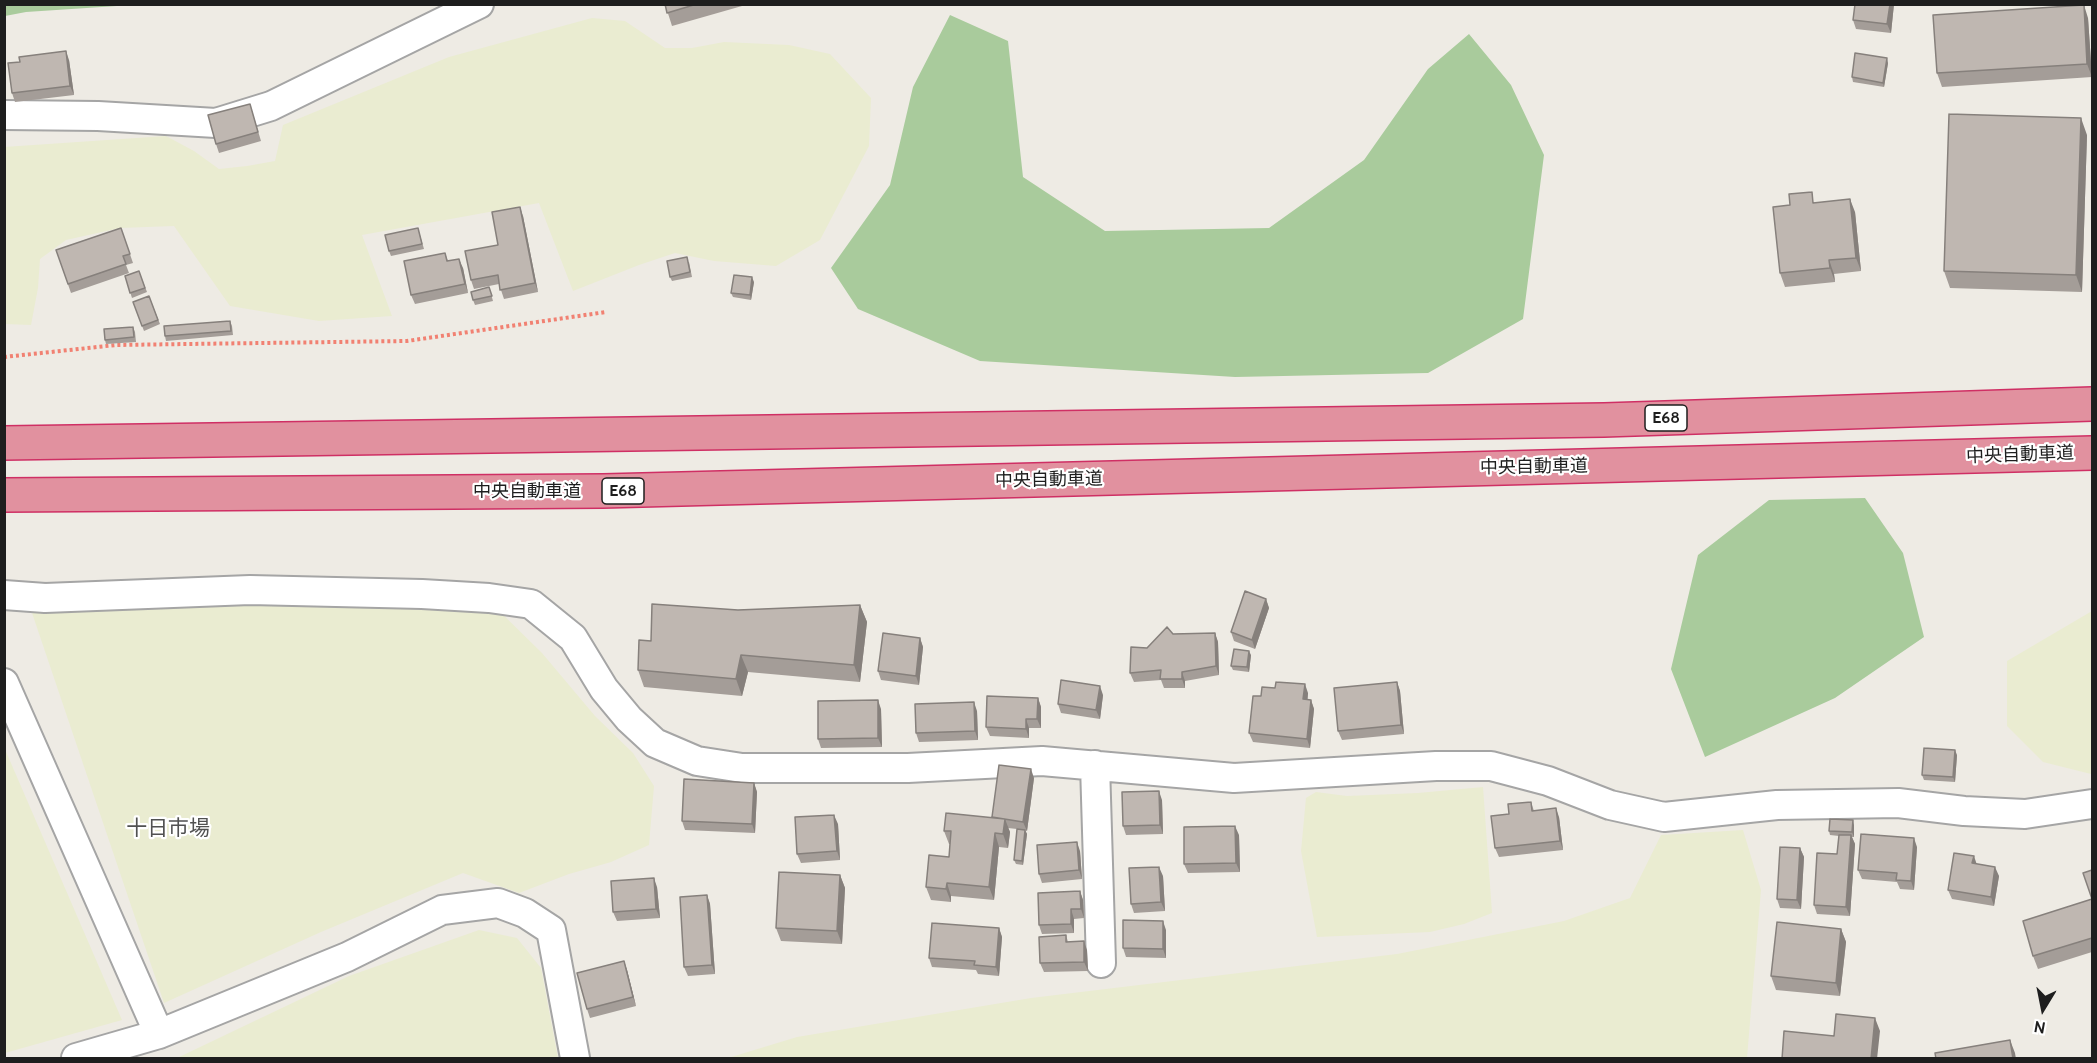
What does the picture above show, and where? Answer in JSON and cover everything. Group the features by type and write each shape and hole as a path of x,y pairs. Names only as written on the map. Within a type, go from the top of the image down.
{"highway":[{"name":"E68","path":"4,443 1604,420 2092,404"},
{"name":"中央自動車道","path":"4,495 603,491 2092,453"}],"street":[{"path":"4,115 98,116 216,123 271,106 479,4"},
{"path":"4,596 45,598 250,590 422,594 489,598 531,604 573,638 604,689 629,719 655,743 697,760 742,768 908,768 1042,761 1234,778 1436,766 1491,766 1548,781 1610,805 1664,817 1778,805 1898,803 1964,811 2025,814 2092,804"},
{"path":"4,683 159,1034"},
{"path":"1095,765 1101,963"},
{"path":"76,1059 159,1034 347,957 442,910 498,903 525,913 550,930 575,1059"}],"path":[{"path":"4,357 116,345 407,342 606,312"}],"green space":[{"path":"5,4 132,5 26,12 5,16"},
{"path":"950,15 1008,41 1023,177 1105,231 1269,228 1364,160 1428,69 1469,34 1511,85 1544,155 1523,319 1428,373 1235,377 980,361 858,309 831,268 890,185 913,87"},
{"path":"592,18 625,21 665,48 692,48 724,42 789,45 830,54 871,98 869,146 820,240 776,266 714,261 675,253 573,291 539,203 362,235 392,316 319,321 230,306 174,226 120,228 66,240 40,259 38,288 31,325 5,324 4,147 166,136 194,151 219,169 275,161 283,125 449,57"},
{"path":"1865,498 1903,553 1924,637 1835,698 1705,757 1671,669 1698,555 1769,500"},
{"path":"486,598 542,653 595,716 633,753 654,786 649,845 611,862 569,874 519,893 463,873 321,932 164,1003 30,607"},
{"path":"2092,611 2091,774 2043,762 2007,726 2007,661"},
{"path":"4,747 122,1020 5,1053 4,1053"},
{"path":"1483,787 1492,913 1464,924 1430,932 1317,937 1301,851 1306,798 1316,792 1347,796"},
{"path":"1743,830 1761,890 1747,1058 728,1058 797,1037 1031,998 1397,954 1564,921 1630,898 1661,835"},
{"path":"479,930 517,938 541,968 558,1058 177,1058 349,976"}],"building":[{"path":"665,4 697,4 667,13"},
{"path":"1855,4 1890,4 1887,24 1853,20"},
{"path":"2084,5 2087,64 1937,73 1933,15"},
{"path":"66,51 70,86 12,93 8,63 20,62 19,57"},
{"path":"1855,53 1887,58 1883,83 1852,77"},
{"path":"250,104 258,132 216,144 208,115"},
{"path":"1949,114 2081,118 2076,275 1944,271"},
{"path":"1812,192 1813,203 1850,199 1856,258 1829,260 1830,268 1780,273 1773,207 1790,205 1789,194"},
{"path":"520,207 535,283 500,290 498,275 471,280 465,251 498,245 492,212"},
{"path":"121,228 130,254 123,256 126,264 68,284 56,250"},
{"path":"418,228 422,244 389,251 385,235"},
{"path":"445,253 447,261 459,259 465,284 411,295 404,261"},
{"path":"687,257 690,272 670,277 667,261"},
{"path":"139,271 145,288 130,293 125,276"},
{"path":"734,275 752,277 750,295 731,293"},
{"path":"489,287 492,296 473,300 471,292"},
{"path":"149,296 158,320 142,326 133,302"},
{"path":"230,321 231,331 165,336 164,326"},
{"path":"133,327 134,337 105,340 104,329"},
{"path":"1245,591 1266,599 1252,640 1231,632"},
{"path":"652,604 738,610 860,605 854,665 741,655 736,679 638,670 639,640 651,641"},
{"path":"1167,627 1173,634 1215,633 1216,666 1182,672 1182,679 1160,679 1161,670 1130,673 1131,647 1147,648"},
{"path":"883,633 920,638 916,676 878,671"},
{"path":"1234,649 1249,651 1247,667 1231,666"},
{"path":"1061,680 1100,686 1096,710 1058,704"},
{"path":"1276,682 1305,684 1303,699 1311,700 1307,739 1249,733 1253,696 1261,696 1262,687 1275,688"},
{"path":"1397,682 1401,725 1338,731 1334,688"},
{"path":"987,696 1038,698 1037,719 1026,719 1026,729 986,727"},
{"path":"878,700 878,738 818,739 818,701"},
{"path":"974,702 975,731 916,733 915,704"},
{"path":"1924,748 1955,750 1953,777 1922,775"},
{"path":"999,765 1031,769 1023,822 992,817"},
{"path":"684,779 754,783 752,824 682,821"},
{"path":"1159,791 1160,825 1123,826 1122,792"},
{"path":"1531,802 1532,811 1556,808 1560,841 1495,848 1491,816 1509,814 1508,804"},
{"path":"946,813 1005,819 1003,834 995,833 989,887 947,883 946,889 926,887 929,855 949,857 951,831 944,831"},
{"path":"834,815 837,851 797,854 795,817"},
{"path":"1830,819 1853,820 1852,832 1829,831"},
{"path":"1235,826 1236,863 1184,864 1184,827"},
{"path":"1017,829 1025,830 1022,861 1014,860"},
{"path":"1861,834 1914,838 1911,881 1896,880 1897,873 1858,870"},
{"path":"1839,835 1851,835 1846,907 1814,905 1817,853 1837,854"},
{"path":"1077,842 1079,870 1039,874 1037,845"},
{"path":"1780,847 1800,848 1797,900 1777,899"},
{"path":"1954,853 1974,856 1972,863 1995,867 1991,897 1948,890"},
{"path":"1159,867 1161,902 1131,904 1129,868"},
{"path":"2092,870 2092,899 2083,873"},
{"path":"779,872 840,875 837,931 776,928"},
{"path":"654,878 656,909 613,912 611,881"},
{"path":"1080,891 1081,909 1071,909 1071,924 1039,925 1038,893"},
{"path":"707,895 712,965 684,967 680,897"},
{"path":"2092,899 2092,938 2033,956 2023,921"},
{"path":"1123,920 1163,921 1163,949 1123,948"},
{"path":"1777,922 1841,929 1836,983 1771,976"},
{"path":"932,923 999,928 996,967 974,965 975,961 929,958"},
{"path":"1066,935 1066,942 1084,941 1084,962 1040,963 1039,937"},
{"path":"624,961 633,997 587,1009 577,973"},
{"path":"1836,1014 1875,1018 1871,1059 1782,1059 1784,1031 1834,1036"},
{"path":"2010,1040 2013,1059 1936,1059 1935,1053"}],"district":[{"name":"十日市場","path":"168,829"}]}
